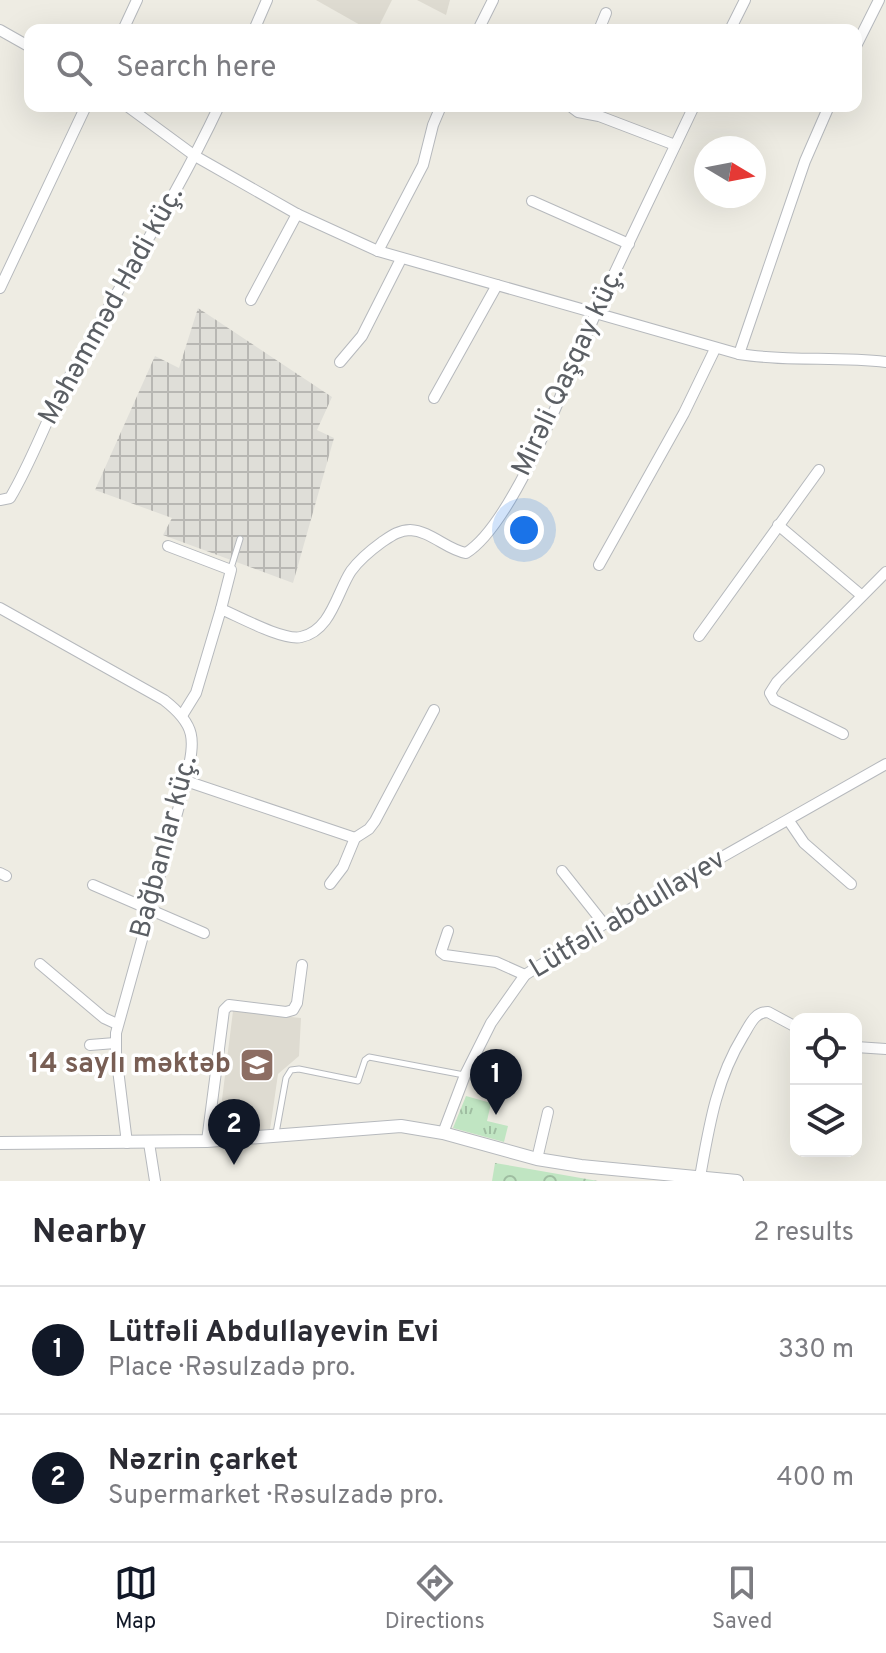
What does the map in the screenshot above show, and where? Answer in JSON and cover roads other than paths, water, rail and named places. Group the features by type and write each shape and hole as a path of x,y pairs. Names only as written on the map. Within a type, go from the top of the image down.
{"street":[{"path":"126,24 137,0"},
{"path":"257,24 267,0"},
{"path":"481,24 493,0"},
{"path":"733,24 745,0"},
{"path":"862,34 879,0"},
{"path":"601,24 606,13"},
{"path":"0,30 24,44"},
{"path":"0,288 83,112"},
{"path":"135,112 195,156 297,214 401,259 715,349 778,359 847,358 886,362"},
{"name":"Məhəmməd Hadi küç.","path":"0,500 10,498 20,481 65,385 195,156 216,112"},
{"path":"378,251 423,165 438,112"},
{"path":"578,112 599,116 675,145"},
{"name":"Mirəli Qaşqay küç.","path":"221,609 289,637 302,637 319,625 333,609 351,571 372,549 394,534 408,530 422,533 459,552 471,550 498,518 533,456 691,112"},
{"path":"739,354 805,161 826,112"},
{"path":"532,201 629,244"},
{"path":"251,300 297,214"},
{"path":"340,362 362,336 401,259"},
{"path":"434,398 497,285"},
{"path":"599,565 684,413 715,349"},
{"path":"699,636 819,470"},
{"path":"778,525 861,595"},
{"path":"168,546 231,570 196,693 183,714"},
{"path":"843,734 774,700 770,693 777,682 886,572"},
{"name":"Bağbanlar küç.","path":"0,608 164,700 183,714 191,728 193,744 186,781 117,1024 115,1043 127,1143"},
{"path":"330,884 343,867 355,838 375,821 434,710"},
{"name":"Lütfəli abdullayev","path":"443,1133 465,1075 498,1011 525,975 604,924 886,764"},
{"path":"186,781 355,838"},
{"path":"789,821 804,843 851,884"},
{"path":"562,871 604,924"},
{"path":"93,885 204,933"},
{"path":"448,931 441,952 445,955 496,962 525,975"},
{"path":"40,964 104,1018 117,1024"},
{"path":"207,1141 224,1010 229,1005 286,1012 293,1010 297,1003 302,965"},
{"path":"700,1177 722,1075 729,1059 756,1016 768,1012 790,1024"},
{"path":"90,1045 115,1043"},
{"path":"862,1047 886,1049"},
{"path":"537,1159 548,1112"},
{"path":"0,1143 207,1141 401,1126 443,1133 537,1159 737,1181"},
{"path":"149,1143 155,1181"}],"lane":[{"path":"231,570 240,539"},
{"path":"276,1137 286,1078 291,1070 358,1081 369,1057 465,1075"}],"place":[{"name":"14 saylı məktəb","path":"257,1065"},
{"name":"Lütfəli Abdullayevin Evi","path":"496,1115"},
{"name":"Nəzrin çarket","path":"234,1165"}]}
